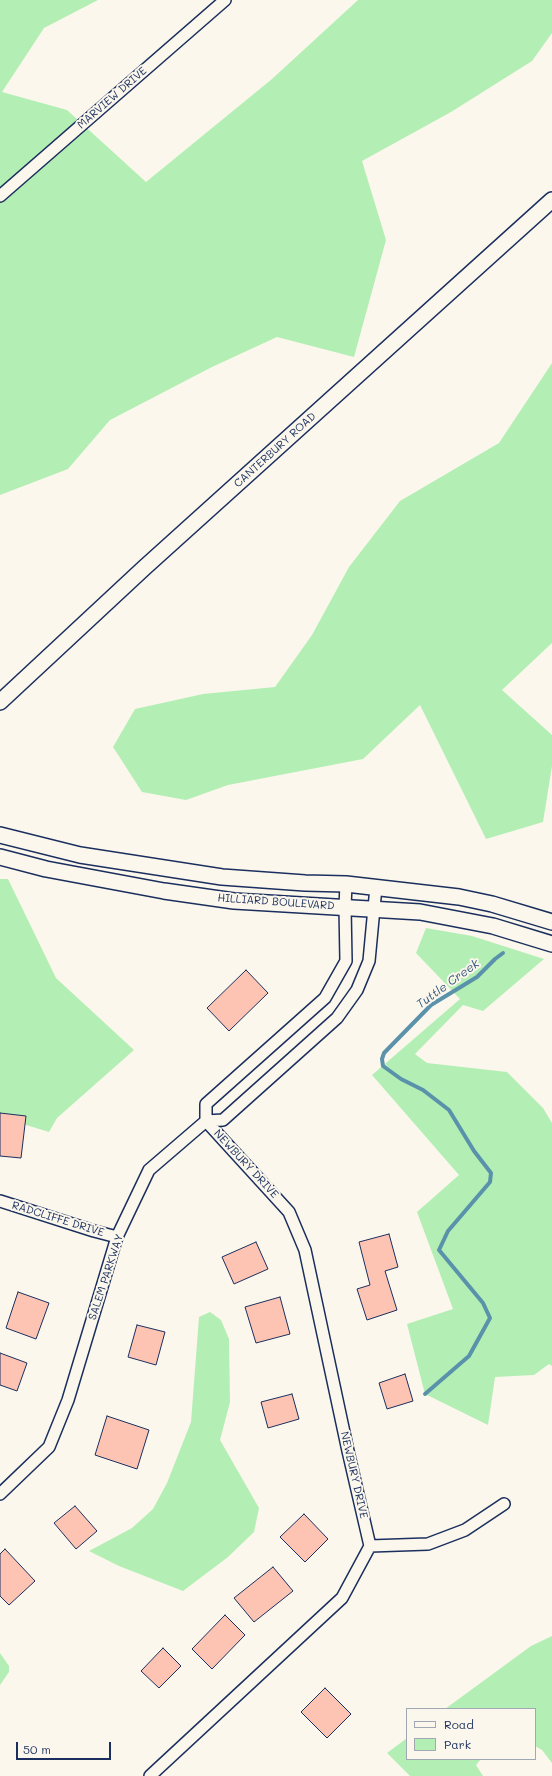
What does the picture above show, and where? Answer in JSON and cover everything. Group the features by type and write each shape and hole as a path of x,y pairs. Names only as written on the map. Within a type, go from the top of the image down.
{"main road":[{"name":"CANTERBURY ROAD","path":"0,702 150,563 552,200"},
{"name":"HILLIARD BOULEVARD","path":"0,835 80,855 177,871 257,880 346,884 459,897 492,904 552,922"},
{"name":"HILLIARD BOULEVARD","path":"0,857 46,869 164,891 234,901 420,912 493,926 552,944"}],"street":[{"name":"MARVIEW DRIVE","path":"0,196 225,0"},
{"path":"346,884 346,962 325,998 206,1104 206,1121 223,1120 337,1018 357,990 369,961 376,887"},
{"name":"SALEM PARKWAY","path":"0,1494 49,1447 68,1400 117,1236 149,1170 206,1121"},
{"name":"NEWBURY DRIVE","path":"206,1121 289,1212 305,1250 370,1546"},
{"name":"RADCLIFFE DRIVE","path":"0,1201 94,1231 117,1236"},
{"path":"150,1776 342,1598 370,1546 428,1544 465,1530 504,1504"}],"green space":[{"path":"0,0 98,0 44,28 2,92 67,110 146,182 272,79 358,0 552,0 552,33 532,61 451,112 362,161 386,240 354,357 277,337 212,367 110,420 68,469 0,495"},
{"path":"552,363 552,643 502,690 552,735 552,766 543,822 486,839 420,705 363,759 228,785 186,800 142,792 113,747 135,709 203,694 275,687 312,635 349,567 400,501 499,443"},
{"path":"0,879 8,879 56,978 134,1050 57,1118 49,1132 0,1117"},
{"path":"426,928 472,936 544,959 483,1011 463,1005 415,1054 427,1063 507,1072 543,1108 552,1123 552,1366 549,1364 534,1375 495,1377 488,1425 425,1394 407,1324 453,1309 417,1212 459,1175 372,1075 460,999 416,953"},
{"path":"210,1312 221,1320 229,1339 230,1402 220,1440 259,1508 254,1532 228,1557 183,1591 119,1566 89,1551 132,1528 153,1509 167,1483 191,1422 199,1317"},
{"path":"552,1636 552,1763 542,1750 536,1747 536,1708 446,1708 531,1646"},
{"path":"0,1653 9,1666 9,1672 0,1685"},
{"path":"406,1739 406,1760 480,1760 476,1765 483,1776 410,1776 387,1753"}],"building":[{"path":"246,970 268,993 229,1031 207,1008"},
{"path":"0,1113 26,1116 21,1158 0,1156"},
{"path":"389,1234 398,1267 385,1271 397,1310 367,1320 357,1289 370,1285 359,1242"},
{"path":"256,1242 268,1269 234,1284 222,1257"},
{"path":"18,1292 49,1303 36,1339 6,1328"},
{"path":"280,1297 290,1334 256,1343 245,1307"},
{"path":"137,1325 165,1332 156,1365 128,1357"},
{"path":"0,1353 27,1363 17,1391 0,1385"},
{"path":"405,1374 413,1401 387,1409 379,1383"},
{"path":"292,1394 299,1419 268,1428 261,1402"},
{"path":"107,1416 149,1430 137,1469 95,1455"},
{"path":"75,1506 97,1531 76,1549 54,1523"},
{"path":"304,1514 328,1539 305,1562 280,1537"},
{"path":"5,1549 35,1581 9,1605 0,1596 0,1554"},
{"path":"273,1567 293,1591 254,1622 234,1598"},
{"path":"225,1615 245,1635 212,1669 192,1649"},
{"path":"163,1648 181,1666 159,1688 141,1671"},
{"path":"325,1688 351,1714 327,1738 301,1712"}],"waterway":[{"name":"Tuttle Creek","path":"425,1394 469,1356 490,1318 483,1303 439,1250 448,1231 490,1182 491,1173 474,1151 449,1110 423,1090 401,1079 383,1066 382,1059 384,1053 431,1005 477,977 503,953"}]}
